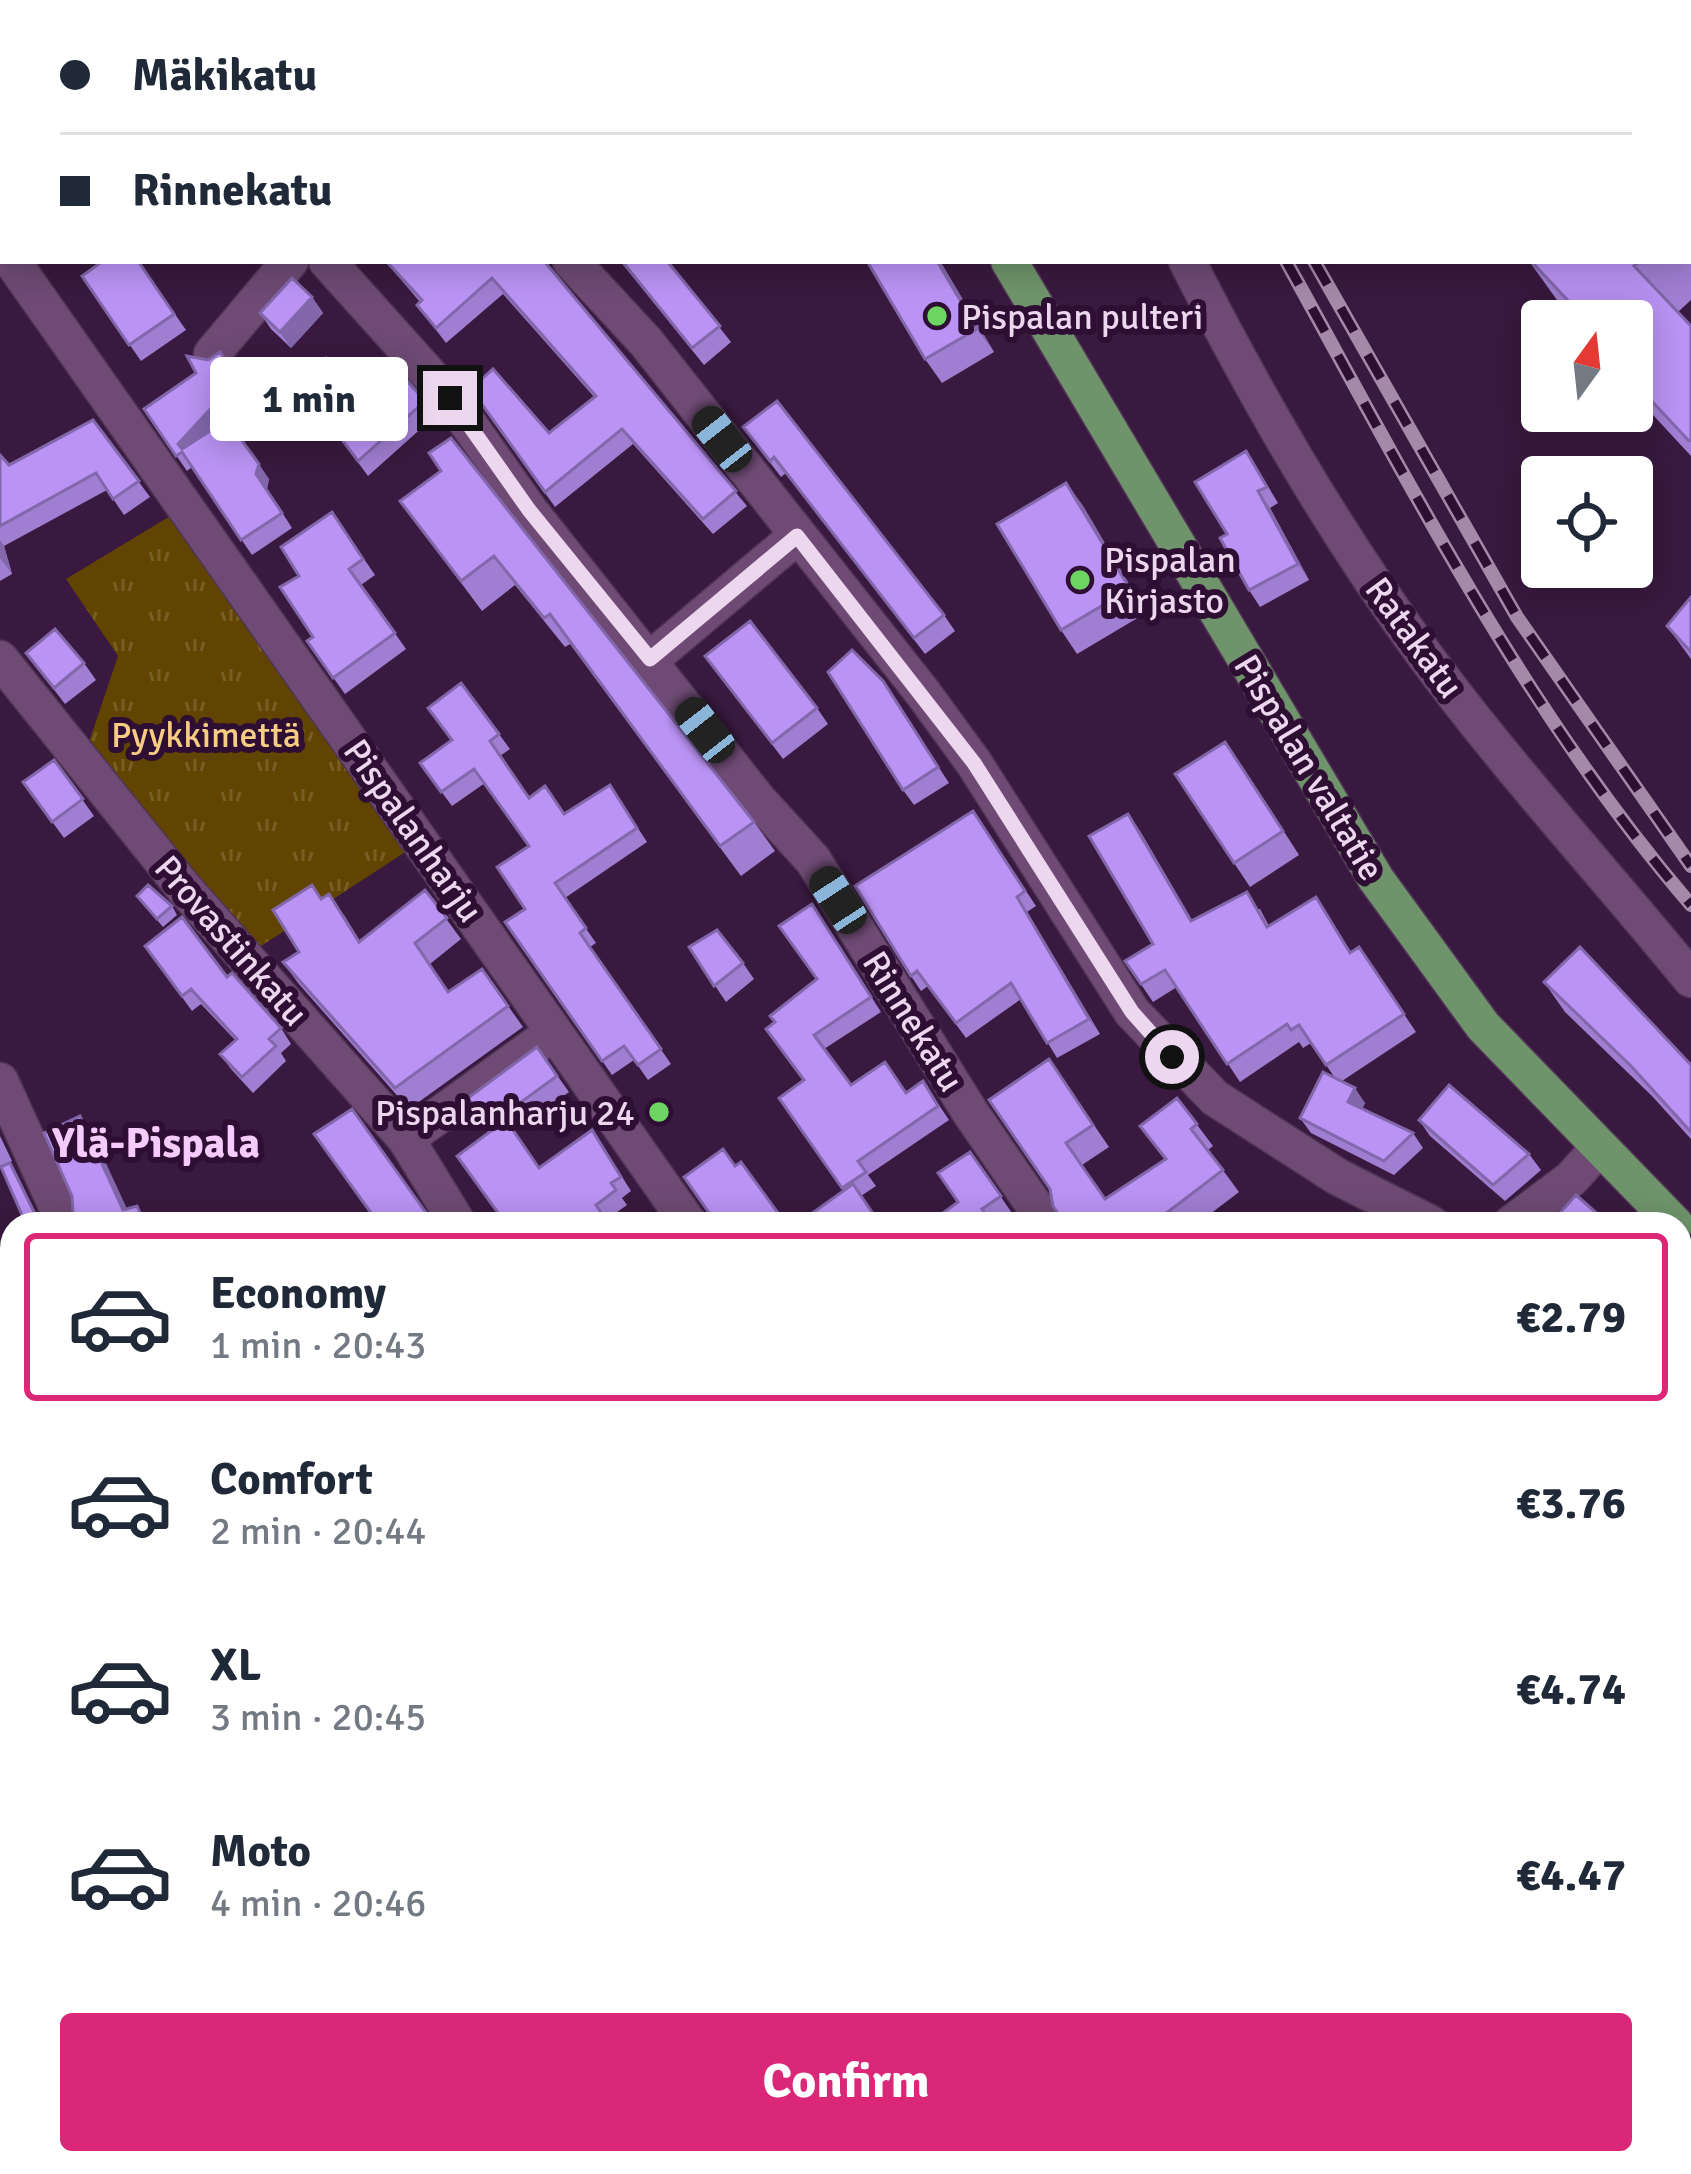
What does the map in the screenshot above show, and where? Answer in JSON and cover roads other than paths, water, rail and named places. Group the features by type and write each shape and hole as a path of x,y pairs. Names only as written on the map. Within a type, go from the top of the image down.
{"main road":[{"name":"Pispalan valtatie","path":"1012,264 1376,879 1483,1026 1664,1212"}],"street":[{"name":"Pispalanharju","path":"14,264 681,1212"},
{"path":"212,354 287,264"},
{"name":"Rinnekatu","path":"330,264 450,398 529,510 759,801 813,860 970,1112 1039,1212"},
{"path":"575,264 646,342 974,763 1132,1012 1215,1098 1338,1177 1407,1212"},
{"name":"Ratakatu","path":"1189,264 1260,402 1399,619 1511,765 1691,979"},
{"path":"650,659 797,536"},
{"name":"Provastinkatu","path":"0,659 184,887 406,1139 451,1212"},
{"path":"406,1139 554,1032"},
{"path":"0,1081 60,1212"},
{"path":"1527,1212 1571,1179 1599,1148"}],"railway":[{"path":"1288,264 1472,594 1575,754 1691,905"},
{"path":"1316,264 1517,617 1691,866"}],"place":[{"name":"Pispalan pulteri","path":"937,316"},
{"name":"Pispalan Kirjasto","path":"1080,580"},
{"name":"Pispalanharju 24","path":"659,1112"}],"district":[{"name":"Ylä-Pispala","path":"156,1142"}],"park label":[{"name":"Pyykkimettä","path":"206,734"}]}
